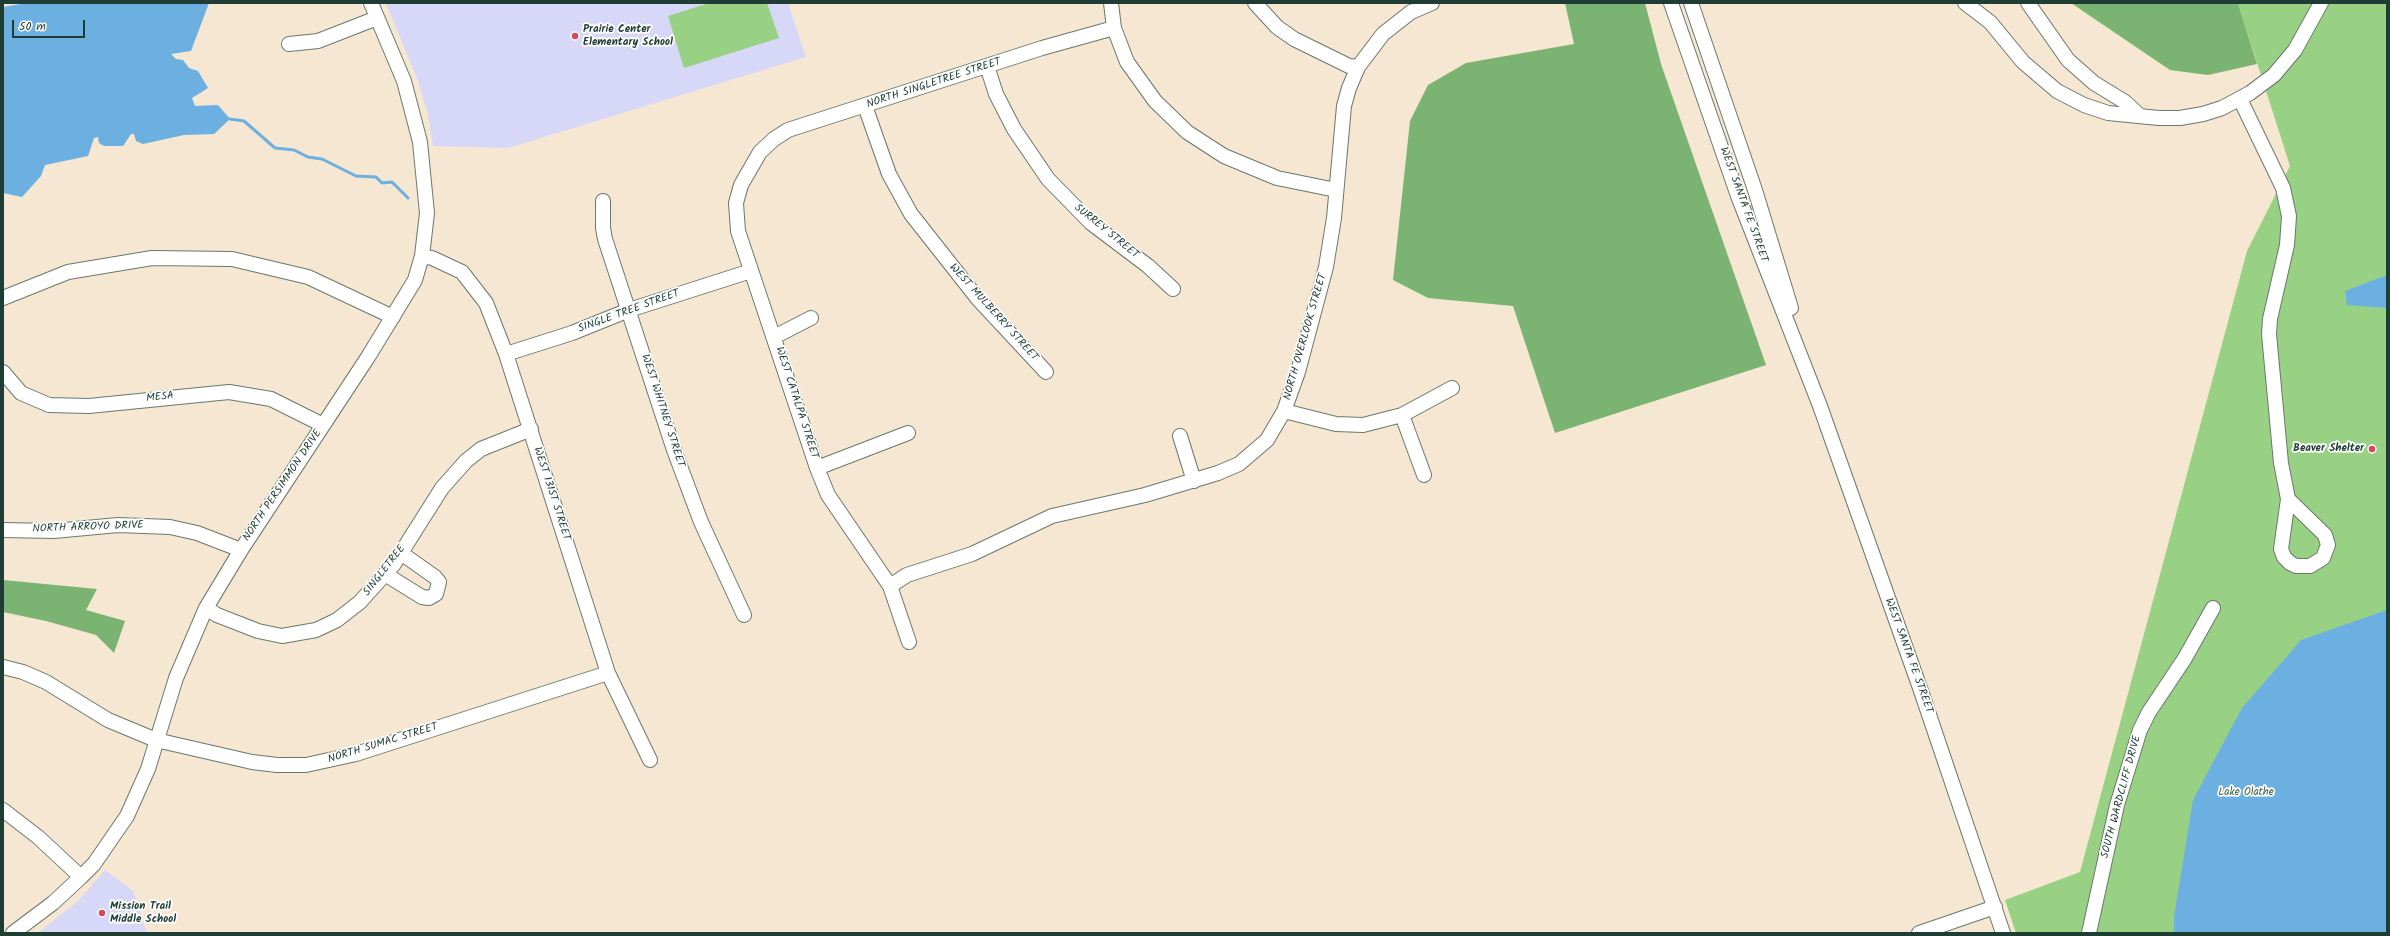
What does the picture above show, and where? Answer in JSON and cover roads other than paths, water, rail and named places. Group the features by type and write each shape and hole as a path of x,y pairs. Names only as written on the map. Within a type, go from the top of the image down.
{"street":[{"name":"NORTH PERSIMMON DRIVE","path":"13,933 53,903 94,864 127,816 148,769 176,678 206,608 241,550 324,425 415,280 422,256 427,213 417,126 404,81 371,3"},
{"path":"1111,3 1114,28 1127,62 1155,101 1176,122 1204,144 1224,156 1277,178 1336,190"},
{"path":"1255,3 1277,27 1294,39 1349,66 1358,67"},
{"name":"WEST SANTA FE STREET","path":"1671,3 1738,196 1820,406 2003,933"},
{"name":"WEST SANTA FE STREET","path":"1691,3 1755,190 1820,406"},
{"path":"1965,3 1990,22 2023,62 2057,91 2084,105 2108,113 2180,118 2203,114 2240,99 2274,76 2295,50 2321,3"},
{"path":"2028,3 2068,60 2094,83 2125,102 2139,115"},
{"name":"NORTH OVERLOOK STREET","path":"890,586 907,575 972,554 1052,516 1145,495 1194,481 1239,464 1254,453 1267,440 1284,411 1314,319 1326,267 1336,190 1344,106 1348,88 1358,67 1383,34 1411,12 1428,4"},
{"path":"288,44 318,41 377,18"},
{"name":"NORTH SINGLETREE STREET","path":"760,152 774,139 788,130 1042,48 1114,28"},
{"name":"SURREY STREET","path":"987,66 996,94 1014,129 1048,179 1091,223 1148,266 1173,289"},
{"path":"2240,99 2283,188 2289,216 2287,245 2270,319 2269,334 2281,463 2288,499 2281,549 2284,557 2290,563 2296,566 2310,566 2324,558 2328,545 2325,535 2288,499"},
{"name":"WEST MULBERRY STREET","path":"865,106 889,174 911,214 978,299 1046,372"},
{"name":"WEST CATALPA STREET","path":"760,152 741,185 736,203 738,231 817,468 828,495 890,586 909,642"},
{"name":"WEST WHITNEY STREET","path":"603,201 603,228 605,239 685,479 701,522 744,615"},
{"name":"WEST 131ST STREET","path":"422,256 432,258 462,272 486,303 506,354 531,429 608,673 650,760"},
{"path":"3,298 68,272 152,258 232,259 308,277 393,317"},
{"name":"SINGLE TREE STREET","path":"506,354 572,333 629,310 752,271"},
{"path":"774,337 811,318"},
{"name":"MESA","path":"3,372 22,393 49,405 89,406 229,392 271,399 324,425"},
{"path":"1284,411 1319,421 1349,425 1384,421 1402,415 1452,388"},
{"path":"1402,415 1424,475"},
{"name":"SINGLETREE","path":"206,608 217,615 258,631 282,636 295,635 328,624 349,612 385,574 401,553 442,488 466,461 481,449 531,429"},
{"path":"817,468 908,433"},
{"path":"1180,436 1194,481"},
{"name":"NORTH ARROYO DRIVE","path":"3,530 54,531 118,525 170,527 197,533 241,550"},
{"path":"385,574 422,597 429,598 436,594 439,582 435,577 401,553"},
{"name":"SOUTH WARDCLIFF DRIVE","path":"2089,933 2118,805 2140,730 2148,712 2185,658 2213,608"},
{"name":"NORTH SUMAC STREET","path":"3,667 46,682 108,720 156,740 252,762 277,765 306,765 356,754 608,673"},
{"path":"3,810 38,837 81,877"},
{"path":"1918,933 1995,907"}],"water":[{"path":"26,3 209,3 191,51 171,54 176,59 183,60 189,68 198,71 208,88 192,98 195,106 218,105 230,119 214,134 184,135 143,144 136,141 134,134 131,134 123,146 104,146 99,143 98,137 94,138 88,156 45,165 41,176 22,197 3,193 3,7"},
{"path":"2387,275 2387,308 2347,305 2345,291"},
{"name":"Lake Olathe","path":"2387,610 2387,933 2174,933 2174,917 2193,800 2242,708 2301,640"}],"waterway":[{"path":"230,119 244,121 275,148 294,150 308,157 322,159 356,176 376,177 382,183 392,182 408,198"}],"place":[{"name":"Prairie Center Elementary School","path":"575,36"},
{"name":"Beaver Shelter","path":"2372,449"},
{"name":"Mission Trail Middle School","path":"102,913"}]}
